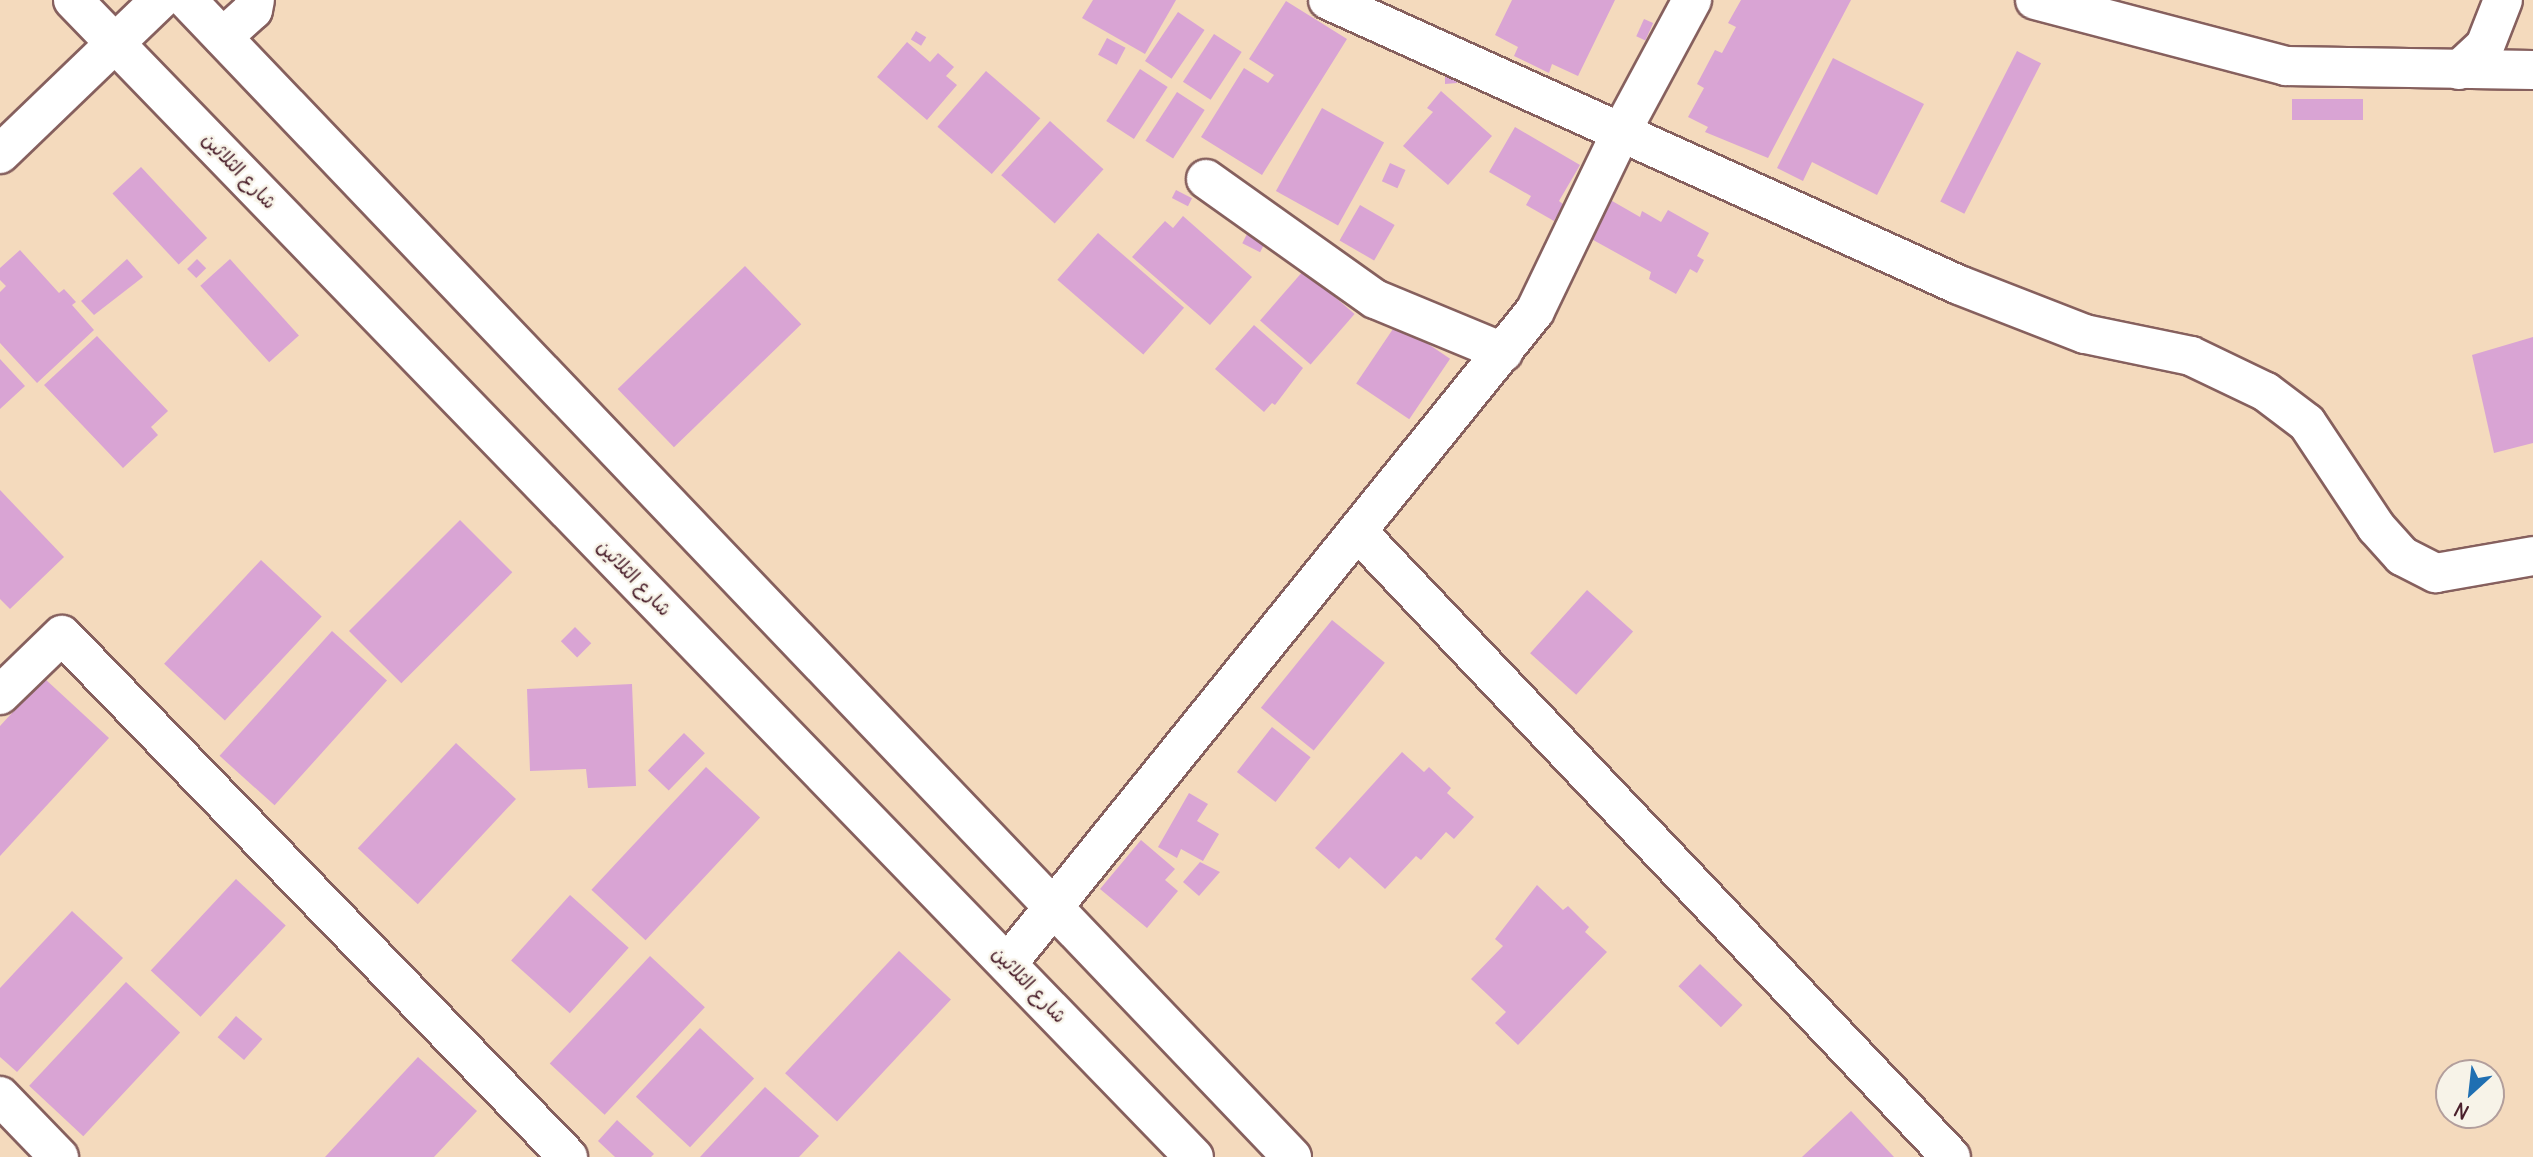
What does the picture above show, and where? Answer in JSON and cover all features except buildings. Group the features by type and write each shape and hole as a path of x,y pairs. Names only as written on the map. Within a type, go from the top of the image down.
{"street":[{"name":"شارع الثلاثين","path":"73,0 1194,1157"},
{"path":"0,154 160,0"},
{"path":"187,0 1292,1157"},
{"path":"223,37 253,10 255,0"},
{"path":"1328,0 1959,285 2085,334 2190,356 2266,392 2307,423 2376,527 2402,556 2436,573 2533,556"},
{"path":"1008,963 1055,909 1359,533 1535,311 1621,132 1692,0"},
{"path":"2035,0 2286,66 2459,71 2533,70"},
{"path":"2459,71 2485,46 2503,0"},
{"path":"1206,179 1375,299 1503,352"},
{"path":"1359,533 1951,1157"},
{"path":"0,695 62,635 568,1157"},
{"path":"0,1096 59,1157"}]}
